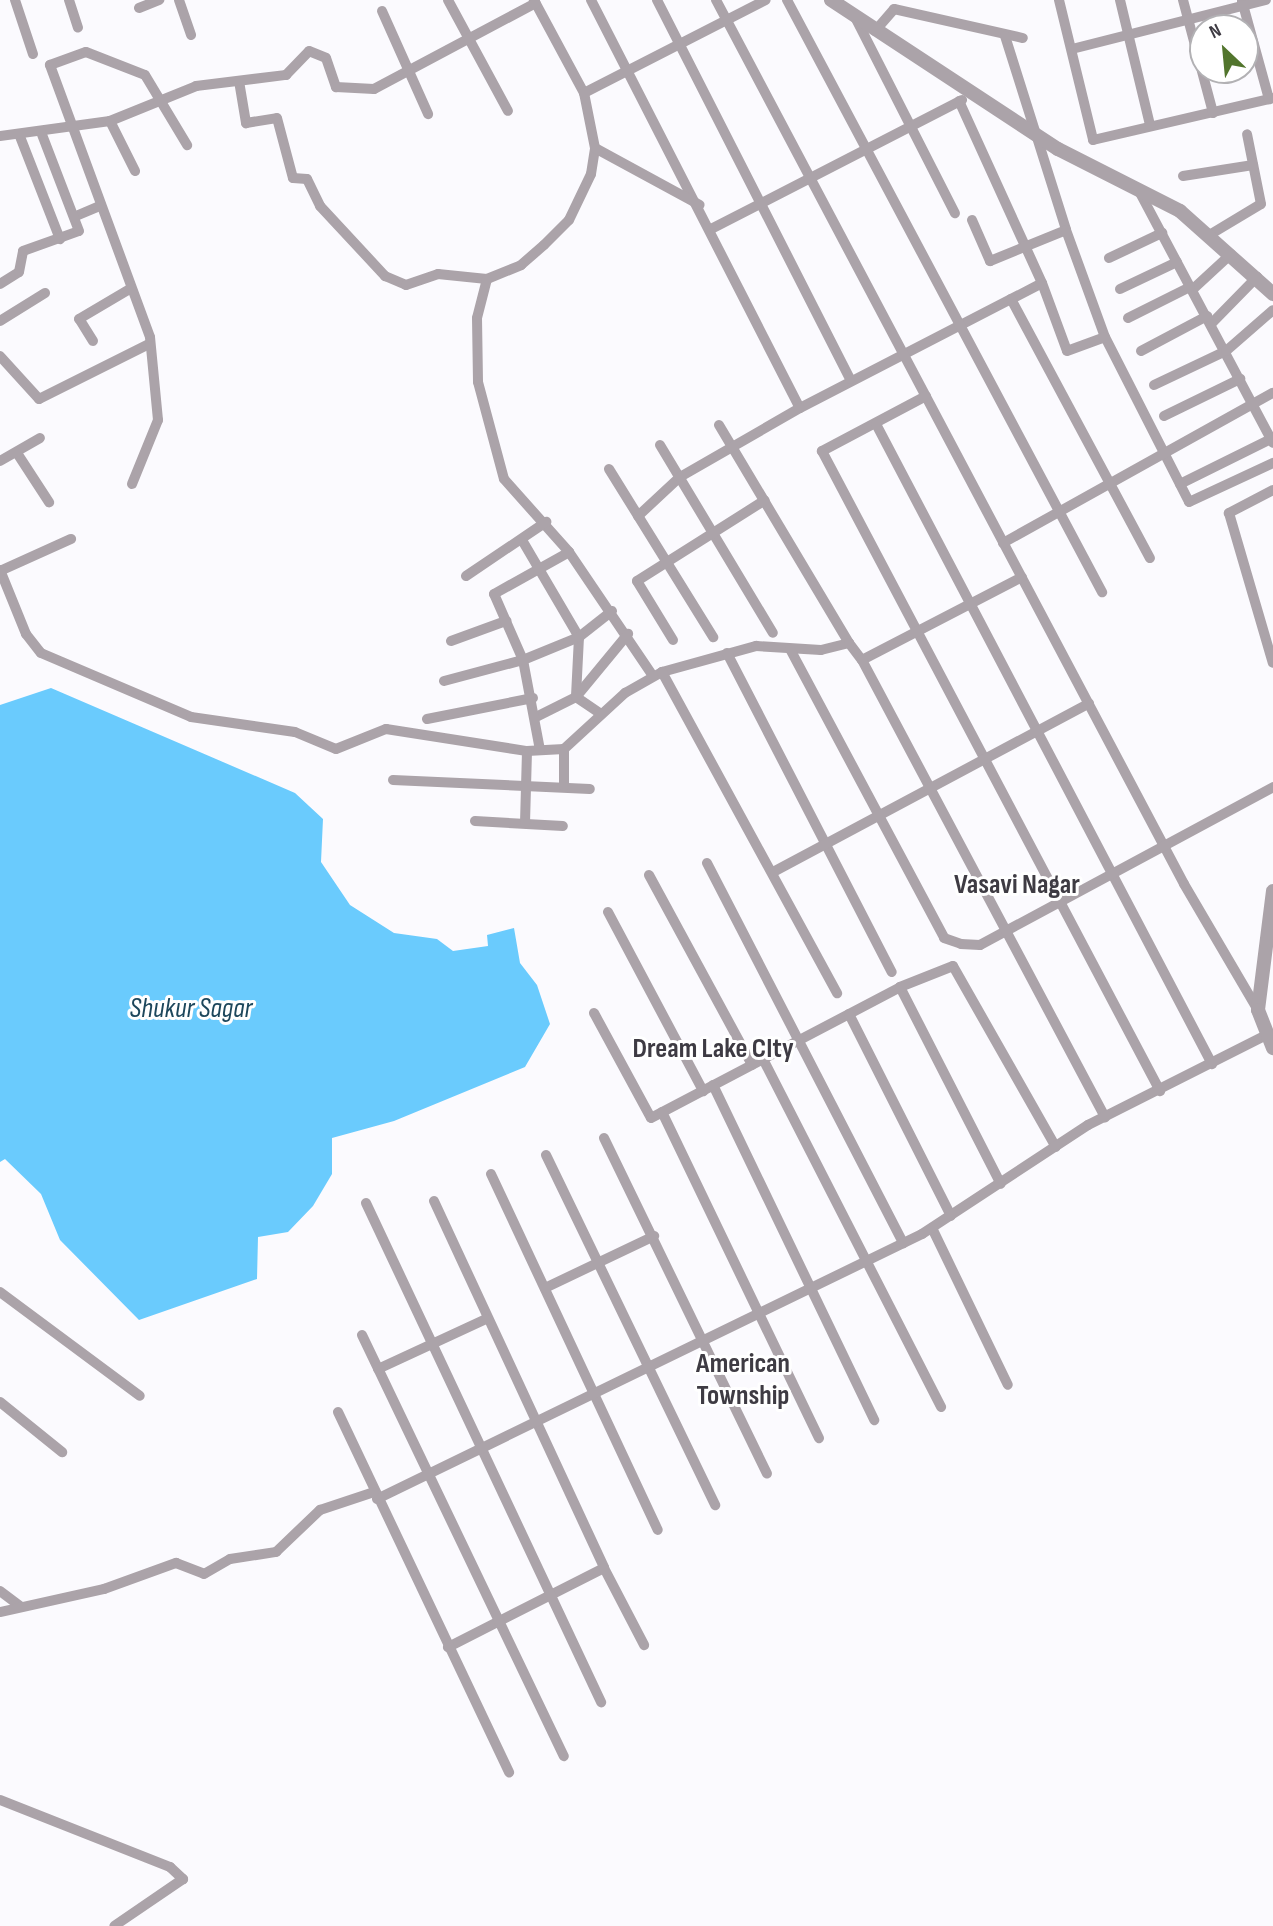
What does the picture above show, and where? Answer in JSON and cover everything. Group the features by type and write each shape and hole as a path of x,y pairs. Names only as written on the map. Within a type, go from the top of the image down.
{"street":[{"path":"15,0 33,54"},
{"path":"69,0 78,28"},
{"path":"139,8 159,0"},
{"path":"179,0 191,35"},
{"path":"448,0 508,111"},
{"path":"591,0 713,228 800,408"},
{"path":"657,0 850,379"},
{"path":"0,1612 104,1588 176,1563 204,1574 230,1559 276,1552 320,1510 376,1495 428,1475 903,1243 932,1228 1105,1117 1212,1064 1270,1041 1258,1010 1165,847 716,0"},
{"path":"584,93 766,0"},
{"path":"787,0 864,152 1102,592"},
{"path":"831,0 874,31 1080,163 1139,191 1211,234 1273,294"},
{"path":"1059,0 1093,140 1080,163"},
{"path":"1120,0 1150,125"},
{"path":"1183,0 1213,113"},
{"path":"1072,49 1129,37 1242,3 1266,0"},
{"path":"0,136 110,121 196,86 292,73 309,51 326,58 336,87 374,89 409,73 535,2 584,93 595,148 591,174 569,220 521,265 488,279 438,274 406,285 385,276 320,206 307,179 291,175 277,118 246,123 239,81"},
{"path":"1093,140 1271,99 1242,3"},
{"path":"874,31 894,9 1023,38"},
{"path":"383,11 428,114"},
{"path":"856,19 955,214"},
{"path":"1005,36 1066,230 1105,337 1189,502 1273,463"},
{"path":"132,484 158,420 143,312 128,289 50,65 82,52 145,75 187,145"},
{"path":"713,228 812,180 974,94"},
{"path":"959,102 1027,245 1067,351 1105,337"},
{"path":"110,121 135,171"},
{"path":"0,284 19,272 23,251 79,231 76,216 41,131"},
{"path":"19,134 60,239"},
{"path":"1211,234 1267,203 1253,165 1247,134"},
{"path":"595,148 700,205"},
{"path":"1184,176 1253,165"},
{"path":"1139,191 1272,441 1180,484"},
{"path":"76,216 100,206"},
{"path":"972,220 990,261 1066,230"},
{"path":"1109,258 1162,233"},
{"path":"1128,317 1191,288 1231,254"},
{"path":"1120,289 1177,262"},
{"path":"1141,351 1209,320 1257,277"},
{"path":"488,279 477,318 480,392 512,494 546,522 657,674 775,871 837,993"},
{"path":"638,516 680,477 732,446 850,379 1042,283"},
{"path":"93,341 79,319 128,289"},
{"path":"0,321 45,293"},
{"path":"1012,299 1150,558"},
{"path":"1154,385 1226,351 1273,310"},
{"path":"0,356 39,399 149,344"},
{"path":"1164,416 1240,379"},
{"path":"1003,543 1108,480 1255,407 1273,393"},
{"path":"926,396 822,451 1160,1091"},
{"path":"876,424 1212,1064"},
{"path":"719,425 849,643 862,660 932,785 1105,1117"},
{"path":"0,461 40,438"},
{"path":"660,445 773,633"},
{"path":"17,453 49,502"},
{"path":"609,470 713,637"},
{"path":"1273,489 1229,513 1267,634 1273,663"},
{"path":"673,639 637,581 666,560 765,500"},
{"path":"466,576 546,522"},
{"path":"71,539 0,571 3,591 41,653 191,717 295,732 336,749 386,730 527,751 564,749 601,714 657,674 756,646 790,649 849,643"},
{"path":"522,540 539,565 579,638 576,697"},
{"path":"540,750 538,716 523,660 494,594 539,565 569,552"},
{"path":"862,660 1022,577"},
{"path":"444,681 523,660 579,638 612,611"},
{"path":"451,641 506,621"},
{"path":"538,716 576,697 628,634"},
{"path":"790,649 944,939 980,945 1273,787"},
{"path":"727,653 828,843 892,972"},
{"path":"576,697 601,714"},
{"path":"427,719 533,698"},
{"path":"775,871 1089,703"},
{"path":"564,749 564,787"},
{"path":"525,823 527,751"},
{"path":"393,780 590,789"},
{"path":"475,821 563,827"},
{"path":"707,863 903,1243"},
{"path":"649,875 752,1065"},
{"path":"1258,1010 1273,891"},
{"path":"608,912 708,1088 812,1287 874,1420"},
{"path":"594,1013 652,1118 900,987 945,967 958,969 1056,1147"},
{"path":"900,987 1001,1184"},
{"path":"849,1014 951,1216"},
{"path":"763,1059 870,1259 941,1406"},
{"path":"662,1112 819,1438"},
{"path":"604,1138 654,1236 767,1474"},
{"path":"546,1155 715,1505"},
{"path":"491,1174 658,1530"},
{"path":"434,1201 486,1319 604,1569 644,1645"},
{"path":"366,1203 601,1702"},
{"path":"932,1228 1008,1385"},
{"path":"545,1288 654,1236"},
{"path":"0,1292 140,1396"},
{"path":"378,1369 486,1319"},
{"path":"362,1335 564,1756"},
{"path":"0,1402 62,1452"},
{"path":"338,1412 509,1772"},
{"path":"448,1647 604,1569"},
{"path":"0,1591 20,1606"},
{"path":"0,1800 170,1867 183,1880 114,1926"}],"water":[{"name":"Shukur Sagar","path":"51,688 295,793 323,819 321,862 350,905 394,933 437,939 453,951 488,946 487,935 514,928 520,963 537,985 550,1024 525,1067 394,1121 332,1138 332,1174 313,1206 288,1232 258,1237 257,1279 139,1320 60,1240 41,1194 5,1159 0,1162 0,705"}],"district":[{"name":"Vasavi Nagar","path":"1017,885"},
{"name":"Dream Lake CIty","path":"713,1049"},
{"name":"American Township","path":"743,1380"}]}
